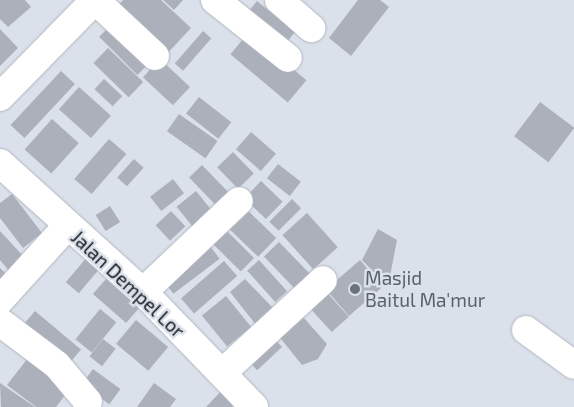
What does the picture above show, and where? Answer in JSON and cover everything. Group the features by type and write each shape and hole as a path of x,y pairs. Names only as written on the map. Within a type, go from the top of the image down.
{"street":[{"path":"0,97 95,0 156,56"},
{"path":"215,0 288,58"},
{"path":"278,0 311,28"},
{"name":"Jalan Dempel Lor","path":"0,163 66,226 143,292 254,407"},
{"path":"143,292 239,201"},
{"path":"0,300 66,226"},
{"path":"222,373 323,280"},
{"path":"0,322 57,365 88,402"},
{"path":"526,330 574,365"}],"building":[{"path":"0,0 25,0 31,7 8,27 0,19"},
{"path":"123,0 161,0 191,28 164,57 114,11"},
{"path":"163,0 183,0 174,10"},
{"path":"358,0 380,0 389,7 351,56 329,38"},
{"path":"257,1 295,32 282,47 244,17"},
{"path":"114,22 152,60 137,75 99,37"},
{"path":"0,29 18,48 0,66"},
{"path":"203,31 211,38 183,71 175,63"},
{"path":"249,32 306,80 288,102 230,54"},
{"path":"108,48 143,82 129,97 93,63"},
{"path":"160,59 190,87 173,105 143,77"},
{"path":"61,71 75,84 24,138 11,125"},
{"path":"104,79 122,96 113,106 94,89"},
{"path":"79,87 111,116 91,138 59,109"},
{"path":"199,97 231,122 218,139 186,114"},
{"path":"540,102 574,128 548,162 514,136"},
{"path":"179,114 218,141 205,158 167,131"},
{"path":"52,119 79,143 51,174 25,149"},
{"path":"251,132 276,154 261,171 236,149"},
{"path":"109,139 126,154 92,194 74,179"},
{"path":"233,152 254,174 238,189 217,167"},
{"path":"134,159 144,168 127,186 117,178"},
{"path":"278,164 301,182 290,196 267,178"},
{"path":"202,165 234,198 221,211 189,178"},
{"path":"173,179 184,193 161,211 150,197"},
{"path":"261,181 283,202 266,219 244,198"},
{"path":"196,191 218,218 199,234 177,207"},
{"path":"12,194 42,233 23,248 0,218 0,203"},
{"path":"292,199 301,208 279,231 269,222"},
{"path":"241,204 276,238 258,257 223,223"},
{"path":"110,206 120,222 106,231 96,215"},
{"path":"171,211 185,226 170,241 156,225"},
{"path":"307,213 338,247 313,269 282,235"},
{"path":"223,227 254,258 241,272 210,240"},
{"path":"378,229 397,240 388,287 362,260"},
{"path":"0,231 26,259 11,273 0,260"},
{"path":"207,242 220,259 173,294 161,277"},
{"path":"279,242 310,274 295,289 264,257"},
{"path":"87,257 100,268 79,293 66,282"},
{"path":"259,260 287,291 275,302 247,271"},
{"name":"Masjid Baitul Ma'mur","path":"360,260 383,286 349,316 326,290"},
{"path":"224,261 237,276 194,313 181,298"},
{"path":"0,268 6,274 0,280"},
{"path":"106,279 139,308 126,323 93,294"},
{"path":"245,279 273,308 257,326 230,292"},
{"path":"322,287 349,317 332,332 305,302"},
{"path":"226,296 251,327 227,347 202,316"},
{"path":"100,309 116,322 92,353 75,339"},
{"path":"296,309 327,344 318,359 302,365 273,329"},
{"path":"35,311 81,350 67,366 22,327"},
{"path":"136,320 168,347 148,371 116,344"},
{"path":"267,331 282,347 257,370 242,354"},
{"path":"103,339 116,349 102,366 89,356"},
{"path":"31,354 72,386 56,407 36,407 7,385"},
{"path":"93,369 121,389 109,404 82,384"},
{"path":"0,383 35,407 1,407"},
{"path":"154,383 176,399 170,407 137,407"},
{"path":"224,388 237,401 232,407 206,407"}],"place":[{"name":"Masjid Baitul Ma'mur","path":"355,289"}]}
